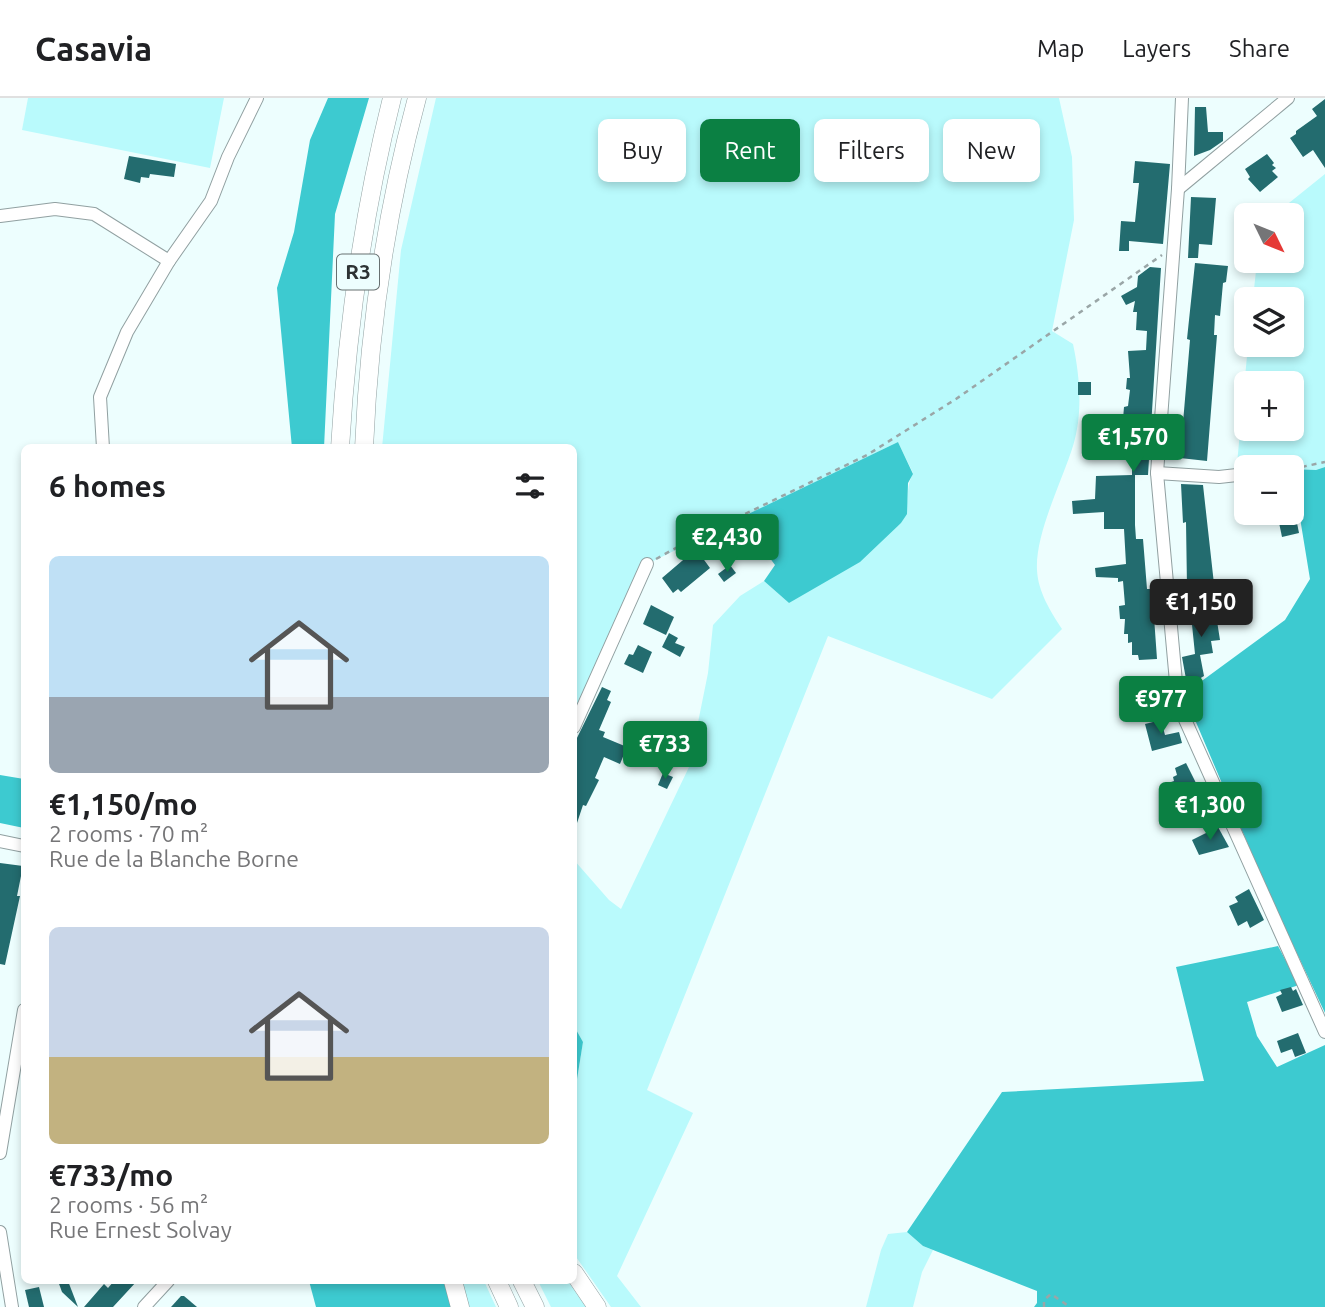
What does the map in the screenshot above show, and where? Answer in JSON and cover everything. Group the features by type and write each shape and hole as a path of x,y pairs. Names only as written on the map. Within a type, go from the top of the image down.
{"highway":[{"name":"R3","path":"340,444 358,267 366,216 392,98"},
{"name":"R3","path":"364,444 375,322 389,222 416,98"},
{"path":"577,1277 597,1307"},
{"path":"454,1284 460,1307"},
{"path":"498,1284 509,1307"},
{"path":"524,1284 535,1307"}],"street":[{"path":"103,444 100,397 127,332 169,261 211,201 257,98"},
{"path":"1182,98 1157,473 1178,704 1325,1032"},
{"path":"1178,189 1288,98"},
{"path":"0,216 55,209 94,214 169,261"},
{"path":"1157,473 1219,477 1234,475"},
{"path":"577,720 648,565"},
{"path":"0,841 21,845"},
{"path":"0,1153 21,1028"},
{"path":"0,1232 12,1307"},
{"path":"144,1307 165,1284"}],"path":[{"path":"648,565 683,544 867,456 1173,248"},
{"path":"1304,466 1325,462"},
{"path":"1044,1307 1044,1300 1051,1294 1070,1307"}],"shaded area":[{"path":"28,98 224,98 210,168 22,130"},
{"path":"328,98 369,98 335,214 324,444 292,444 277,288 294,232 310,140"},
{"path":"436,98 1059,98 1072,157 1074,220 1052,331 1073,344 1079,382 1079,408 1073,446 1040,540 1037,570 1042,594 1062,629 992,699 828,636 647,1090 693,1113 617,1276 641,1307 611,1307 577,1258 577,1079 583,1042 577,1031 577,863 609,900 621,909 689,767 708,673 713,625 740,596 764,581 789,603 901,523 913,473 898,442 647,564 577,710 577,444 382,444 401,250"},
{"path":"1325,174 1325,467 1304,470 1304,455 1238,455 1239,441 1304,441 1304,371 1246,371 1247,357 1304,357 1304,287 1254,287 1256,273 1304,273 1304,203 1289,203"},
{"path":"898,442 913,474 908,483 907,514 901,523 860,562 789,603 764,581 775,565 740,518"},
{"path":"1325,467 1325,1013 1269,894 1184,694 1285,620 1310,579 1301,525 1304,525 1304,470"},
{"path":"0,775 21,778 21,827 0,823"},
{"path":"1278,946 1299,985 1247,1002 1257,1036 1277,1067 1325,1045 1325,1307 1034,1307 1037,1303 1037,1291 923,1246 907,1232 1002,1092 1204,1081 1176,967"},
{"path":"577,1031 583,1042 577,1079"},
{"path":"907,1232 923,1246 933,1250 922,1272 913,1307 866,1307 888,1234"},
{"path":"310,1284 445,1284 451,1307 316,1307"},
{"path":"461,1284 485,1284 496,1307 468,1307"},
{"path":"540,1284 570,1284 586,1307 551,1307"}],"building":[{"path":"1325,99 1325,168 1313,150 1303,157 1290,138 1317,116 1312,109"},
{"path":"1195,107 1206,107 1208,132 1223,132 1223,141 1194,156"},
{"path":"1267,154 1276,168 1272,171 1278,177 1260,192 1248,179 1250,177 1245,169"},
{"path":"129,156 176,164 174,177 150,174 149,178 141,177 140,183 124,179"},
{"path":"1135,161 1170,164 1163,244 1129,241 1129,251 1119,251 1121,221 1135,222 1139,183 1133,183"},
{"path":"1191,197 1216,198 1212,245 1199,244 1198,258 1188,258"},
{"path":"1195,263 1228,266 1226,282 1223,283 1220,316 1215,315 1214,335 1217,335 1207,461 1180,458 1190,340 1187,339"},
{"path":"1150,267 1161,268 1148,475 1135,475 1135,525 1136,539 1143,539 1147,589 1152,589 1157,659 1139,660 1138,655 1132,655 1132,642 1128,643 1128,634 1124,634 1125,619 1120,619 1119,606 1125,605 1123,581 1118,582 1118,578 1096,577 1095,568 1126,564 1124,529 1104,529 1104,512 1073,514 1072,501 1095,499 1096,476 1132,475 1132,455 1123,454 1124,433 1121,433 1121,419 1124,407 1128,406 1130,390 1126,389 1127,378 1130,378 1128,351 1146,350 1147,331 1136,330 1137,312 1133,312 1135,301 1126,305 1121,296 1137,287 1138,276"},
{"path":"1078,382 1091,382 1091,395 1078,395"},
{"path":"1181,484 1203,485 1214,584 1187,587 1186,522 1183,523"},
{"path":"1280,525 1297,525 1299,533 1282,537"},
{"path":"696,549 710,568 681,592 678,589 673,593 662,578"},
{"path":"730,565 736,573 724,582 718,574"},
{"path":"1214,602 1220,640 1211,641 1213,653 1200,655 1204,676 1189,685 1182,657 1195,654 1190,605"},
{"path":"651,605 674,617 666,635 643,624"},
{"path":"669,633 678,638 675,643 685,647 680,657 662,647"},
{"path":"638,645 652,652 643,673 624,664"},
{"path":"602,687 611,691 607,700 611,702 599,730 605,732 603,737 627,747 620,764 604,757 595,778 599,780 586,806 583,805 577,823 577,738"},
{"path":"1161,720 1165,735 1179,732 1182,743 1152,751 1145,724"},
{"path":"1186,763 1200,791 1187,798 1184,792 1172,797 1168,783 1174,781 1173,777 1177,775 1175,768"},
{"path":"663,773 673,777 667,789 658,785"},
{"path":"1218,827 1229,847 1199,855 1192,840"},
{"path":"0,863 21,866 21,876 17,896 20,896 5,965 0,964"},
{"path":"1249,889 1264,920 1250,928 1247,921 1238,926 1229,906 1238,902 1235,897"},
{"path":"1291,987 1293,991 1296,989 1303,1005 1282,1012 1276,997 1282,994 1280,990"},
{"path":"1298,1033 1306,1053 1295,1057 1292,1049 1281,1053 1277,1041"},
{"path":"59,1284 69,1284 78,1307 62,1292"},
{"path":"104,1284 108,1288 111,1284 134,1284 113,1307 84,1307"},
{"path":"39,1287 44,1307 29,1307 25,1290"},
{"path":"184,1296 197,1307 171,1307"}]}
